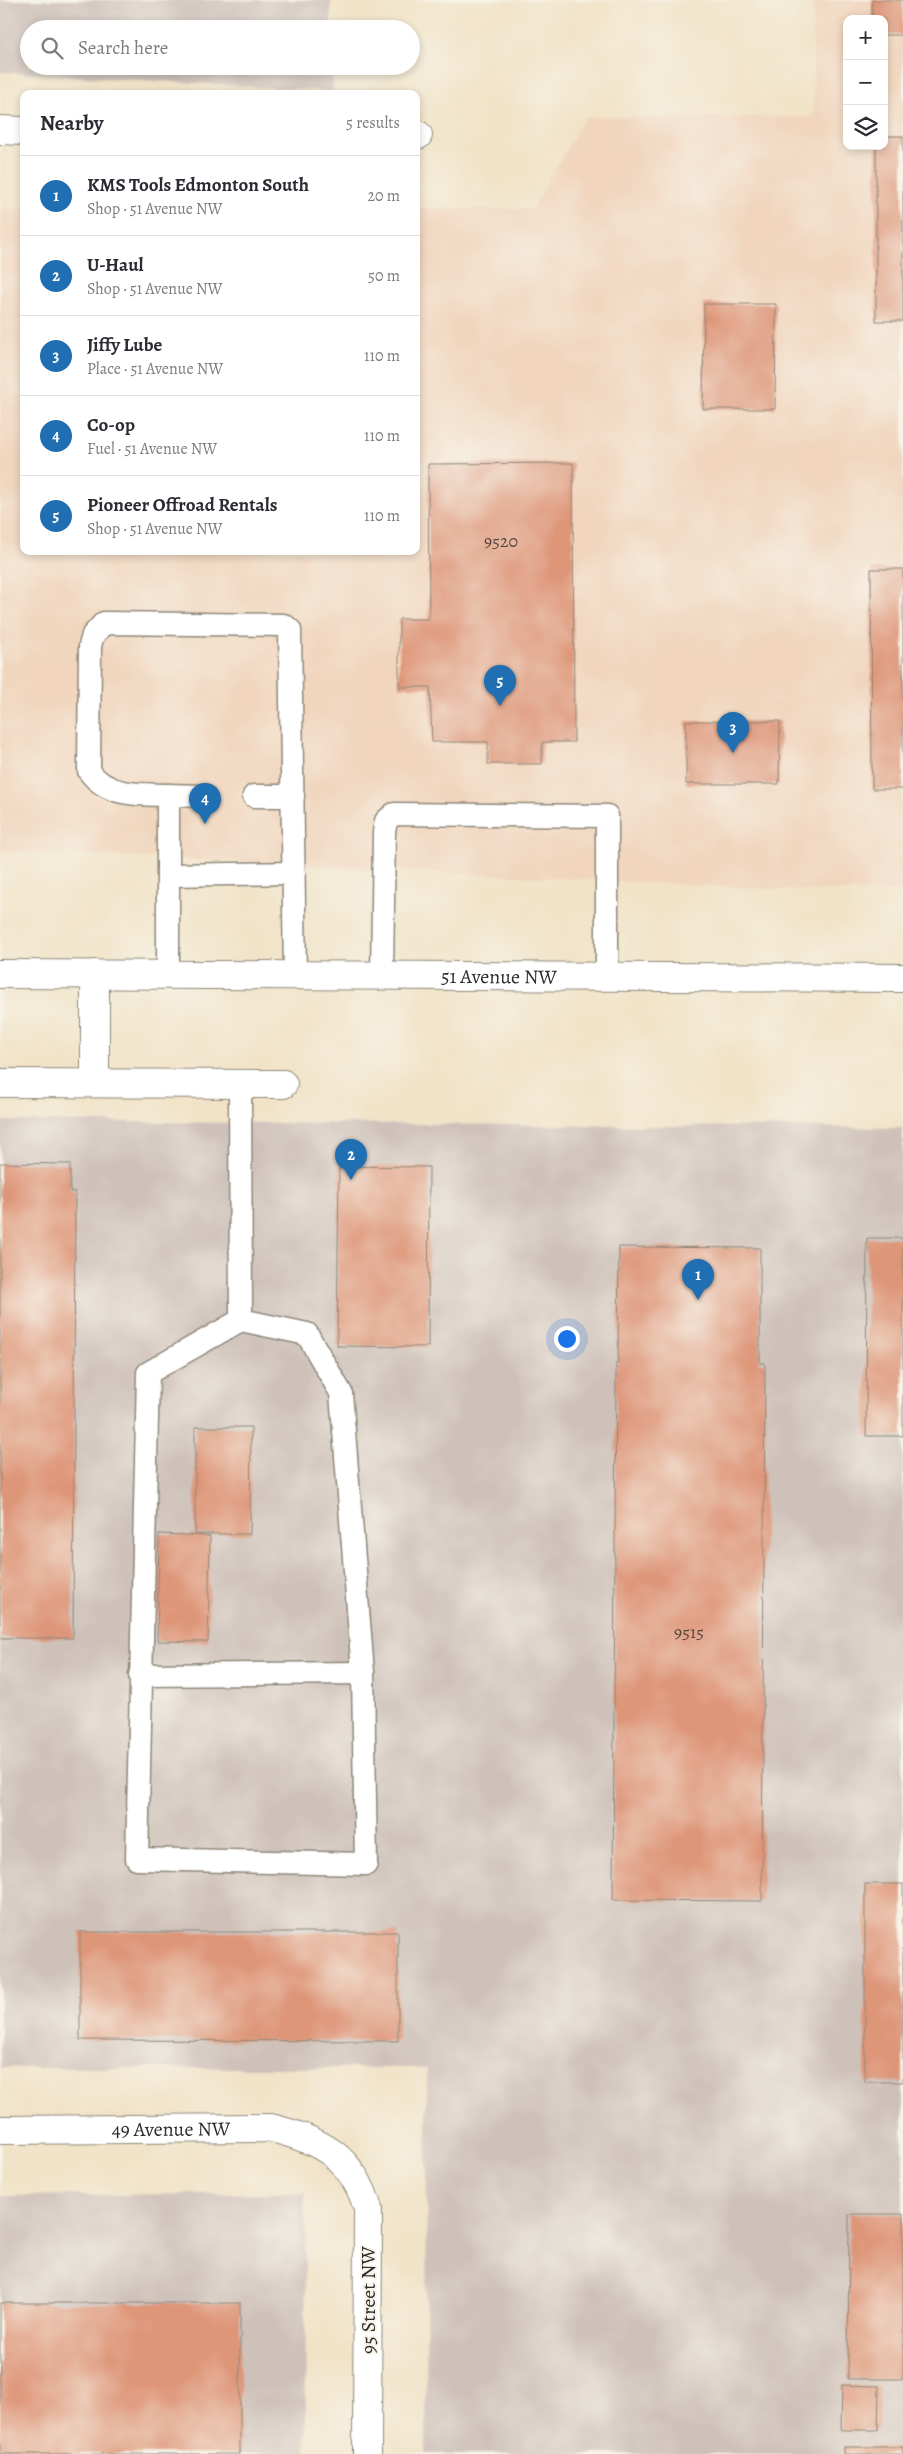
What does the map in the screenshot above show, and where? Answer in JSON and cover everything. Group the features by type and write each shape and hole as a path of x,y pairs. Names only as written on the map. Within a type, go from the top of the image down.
{"street":[{"path":"0,130 20,131"},
{"name":"51 Avenue NW","path":"0,974 903,978"},
{"path":"95,974 95,1083"},
{"path":"0,1083 283,1084"},
{"name":"49 Avenue NW","path":"0,2130 271,2128 299,2134 319,2143 336,2155"},
{"name":"95 Street NW","path":"336,2155 354,2175 363,2192 368,2209 367,2454"}],"lane":[{"path":"204,796 129,793 116,790 94,779 89,771 90,646 93,635 104,623 284,625 290,630 295,975"},
{"path":"168,795 168,974"},
{"path":"254,796 293,796"},
{"path":"382,975 384,832 386,822 394,814 607,816 607,977"},
{"path":"168,875 294,873"},
{"path":"240,1084 241,1320"},
{"path":"241,1320 307,1334 341,1393 363,1673 366,1864 137,1859 148,1373 241,1320"},
{"path":"140,1675 363,1673"}],"shaded area":[{"path":"0,0 331,0 331,20 20,20 20,73 0,72"},
{"path":"813,0 903,0 903,891 815,891 0,850 0,209 20,209 20,555 420,555 420,209 532,209 585,117 813,117"},
{"path":"53,75 332,75 333,90"},
{"path":"0,1121 903,1128 903,2454 426,2454 427,2068 0,2068"},
{"path":"305,2193 306,2454 0,2454 0,2196"}],"building":[{"path":"872,0 903,0 903,35 888,35 888,15 872,15"},
{"path":"888,136 903,136 903,321 876,321 876,150 888,150"},
{"path":"704,304 776,304 775,409 703,409"},
{"path":"573,463 574,742 542,742 542,764 488,764 488,742 432,742 430,687 399,687 399,619 429,619 428,464"},
{"path":"871,569 903,569 903,789 872,789"},
{"path":"686,721 780,721 779,784 686,784"},
{"path":"0,1163 70,1164 70,1192 75,1192 73,1638 0,1638"},
{"path":"339,1166 429,1167 428,1347 337,1346"},
{"path":"867,1238 903,1238 903,1436 866,1436"},
{"path":"619,1247 760,1248 760,1363 765,1363 762,1901 613,1900 616,1363 618,1363"},
{"path":"195,1427 251,1427 250,1534 195,1534"},
{"path":"159,1534 210,1536 208,1642 157,1641"},
{"path":"865,1884 903,1884 903,2082 865,2082"},
{"path":"80,1932 398,1932 398,2041 80,2040"},
{"path":"849,2214 903,2214 903,2379 848,2379"},
{"path":"0,2303 240,2303 240,2454 0,2454"},
{"path":"842,2385 879,2386 878,2430 841,2430"},
{"path":"844,2447 903,2447 903,2454 844,2454"}],"place":[{"name":"Pioneer Offroad Rentals","path":"500,706"},
{"name":"Jiffy Lube","path":"733,753"},
{"name":"Co-op","path":"205,824"},
{"name":"U-Haul","path":"351,1180"},
{"name":"KMS Tools Edmonton South","path":"698,1300"}]}
